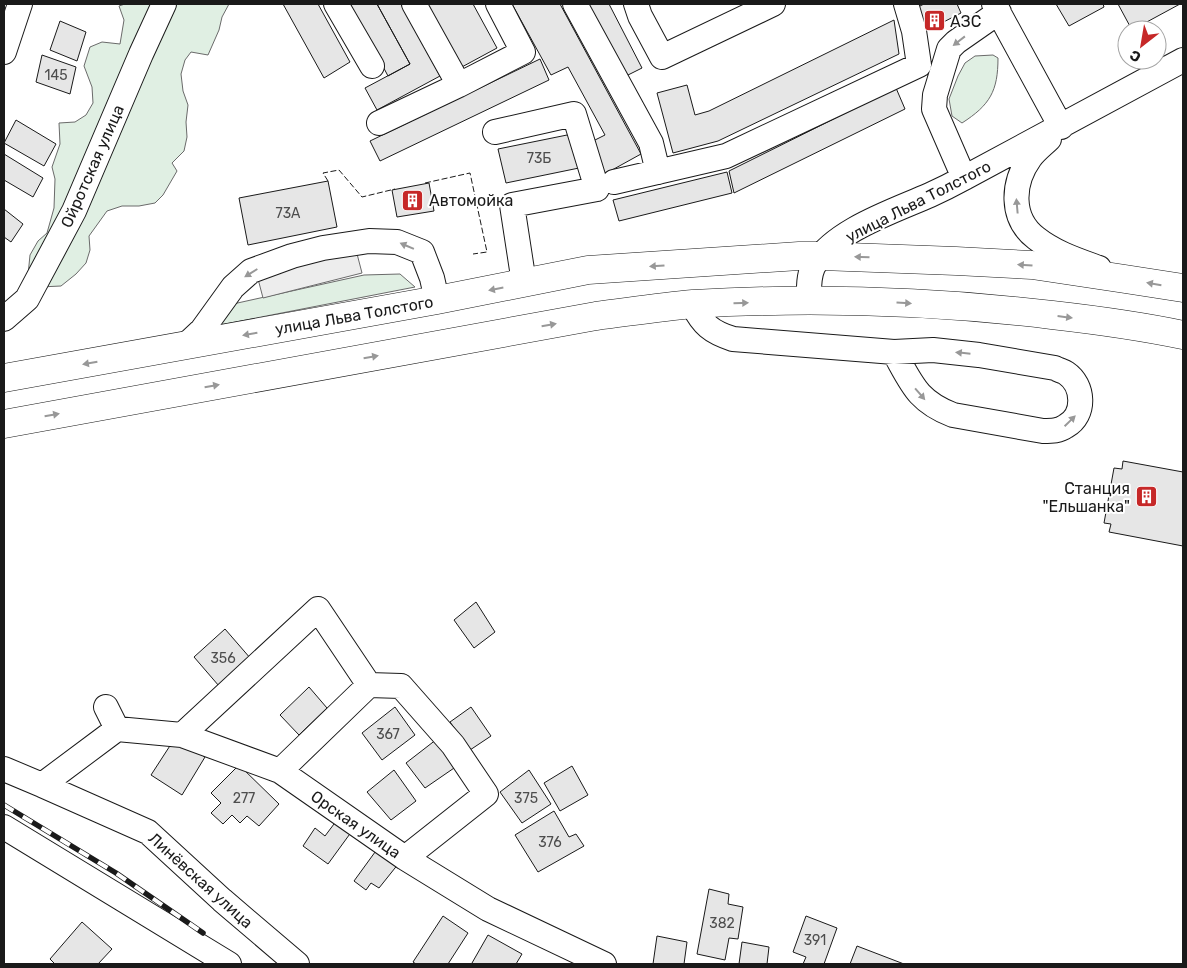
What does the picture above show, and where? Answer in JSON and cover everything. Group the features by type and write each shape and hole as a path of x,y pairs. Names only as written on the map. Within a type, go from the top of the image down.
{"main road":[{"name":"улица Льва Толстого","path":"4,378 437,300 588,270 821,256 1032,265 1183,288"},
{"path":"4,424 596,316 692,304 859,301 959,306 1096,320 1183,335"}],"street":[{"path":"4,52 20,4"},
{"name":"Ойротская улица","path":"4,319 27,299 74,211 164,4"},
{"path":"336,4 372,66"},
{"path":"414,4 459,85"},
{"path":"378,123 523,52 498,4"},
{"path":"575,4 651,144 658,172"},
{"path":"636,4 640,16 662,57 773,4"},
{"path":"614,182 726,156 919,65 914,30 906,4"},
{"path":"964,178 934,109 934,95 949,49 996,8 1060,127"},
{"name":"улица Льва Толстого","path":"809,301 809,277 813,267 831,245 865,224 964,178 1183,60"},
{"path":"494,132 574,114 597,189 512,205 524,283"},
{"name":"улица Льва Толстого","path":"1060,127 1031,158 1022,172 1018,184 1016,202 1018,215 1035,238 1058,252 1125,278"},
{"path":"186,345 202,330 233,287 252,271 292,256 323,248 369,241 397,242 422,252 432,278 437,300"},
{"path":"692,304 696,313 706,325 718,334 733,339 894,352 933,350 979,355 1055,368 1066,373 1075,382 1080,393 1080,405 1076,417 1067,426 1056,431 1043,431 953,415 940,410 926,401 916,391 894,352"},
{"path":"182,735 318,609 369,685"},
{"path":"280,770 369,685 400,686 453,745 486,794 405,858"},
{"path":"42,785 118,729 106,707"},
{"name":"Орская улица","path":"118,729 182,735 280,770 405,858 488,909 604,964"},
{"name":"Линёвская улица","path":"4,769 148,832 222,900 297,964"},
{"path":"4,827 229,964"}],"green space":[{"path":"125,4 154,4 167,10 177,4 229,4 222,17 219,30 208,55 191,52 185,60 181,74 183,91 188,105 187,137 184,151 172,163 177,171 163,195 155,203 139,206 122,206 107,211 89,236 90,250 86,263 61,286 40,287 28,275 30,255 38,241 47,233 54,208 55,179 52,167 60,144 59,123 75,122 86,115 93,103 92,87 84,66 90,47 102,42 120,44 124,20 119,6"},
{"path":"993,55 998,58 998,70 991,96 979,110 962,123 952,116 949,99 958,76 965,63 975,56"},
{"path":"400,274 415,287 215,326 233,304 364,275"}],"shaded area":[{"path":"356,250 362,273 263,298 257,275"}],"building":[{"path":"283,4 318,4 350,62 324,78"},
{"path":"350,4 377,4 410,64 388,76"},
{"path":"377,4 401,4 440,76 377,110 365,88 410,64"},
{"path":"425,4 473,4 497,48 460,68"},
{"path":"512,4 560,4 641,154 603,175 587,144 605,135 568,67 551,75"},
{"path":"584,4 609,4 642,68 622,78"},
{"name":"АЗС","path":"924,4 957,4 961,13 928,30 916,8"},
{"path":"1056,4 1103,4 1104,7 1069,26"},
{"path":"1118,4 1180,4 1150,20 1127,20"},
{"path":"894,20 899,54 718,141 673,153 657,93 687,85 695,115 709,111"},
{"path":"60,21 86,32 77,61 50,50"},
{"path":"42,55 76,67 70,94 36,82"},
{"path":"540,59 549,80 380,161 370,141"},
{"path":"896,88 905,109 734,193 729,171"},
{"path":"16,120 56,144 44,166 4,143"},
{"path":"572,134 579,168 506,183 498,149"},
{"path":"4,154 43,178 33,197 4,180"},
{"path":"727,172 732,193 619,221 613,200"},
{"path":"328,181 337,227 248,245 239,198"},
{"name":"Автомойка","path":"429,183 434,211 397,217 392,190"},
{"path":"4,209 23,224 11,242 4,237"},
{"name":"Станция \"Ельшанка\"","path":"1123,461 1183,472 1183,546 1109,532 1111,524 1104,523 1114,468 1122,469"},
{"path":"476,602 495,632 474,648 454,620"},
{"path":"225,629 251,659 219,686 194,657"},
{"path":"309,687 327,708 299,735 280,715"},
{"path":"395,707 415,735 382,760 362,733"},
{"path":"471,707 491,736 470,750 450,722"},
{"path":"175,738 205,757 182,795 151,775"},
{"path":"437,739 457,766 425,788 406,763"},
{"path":"239,765 279,804 259,826 247,816 240,823 232,815 223,824 211,813 221,803 211,793"},
{"path":"572,766 588,795 560,811 544,783"},
{"path":"394,770 416,801 391,820 367,792"},
{"path":"529,770 551,804 522,823 500,792"},
{"path":"554,811 569,837 576,834 584,846 538,872 515,835"},
{"path":"337,820 352,831 328,864 303,846 315,828 325,836"},
{"path":"378,848 399,863 379,888 371,883 366,890 354,881"},
{"path":"709,889 729,894 728,904 743,907 738,939 729,938 725,960 697,954"},
{"path":"443,916 468,933 448,964 416,964 413,962"},
{"path":"806,916 837,928 824,964 803,964 806,957 793,952"},
{"path":"82,922 112,949 98,964 55,964 50,959"},
{"path":"488,935 522,954 516,964 472,963"},
{"path":"657,936 687,942 684,964 653,964"},
{"path":"742,942 769,947 767,964 739,964"},
{"path":"857,946 904,964 850,964"}],"railway":[{"path":"4,805 116,873 203,933"}],"fence":[{"path":"328,181 323,173 339,170 362,197 395,189"},
{"path":"425,183 470,173 487,252 473,254"}],"place":[{"name":"АЗС","path":"934,21"},
{"name":"Автомойка","path":"413,200"},
{"name":"Станция \"Ельшанка\"","path":"1146,497"}]}
